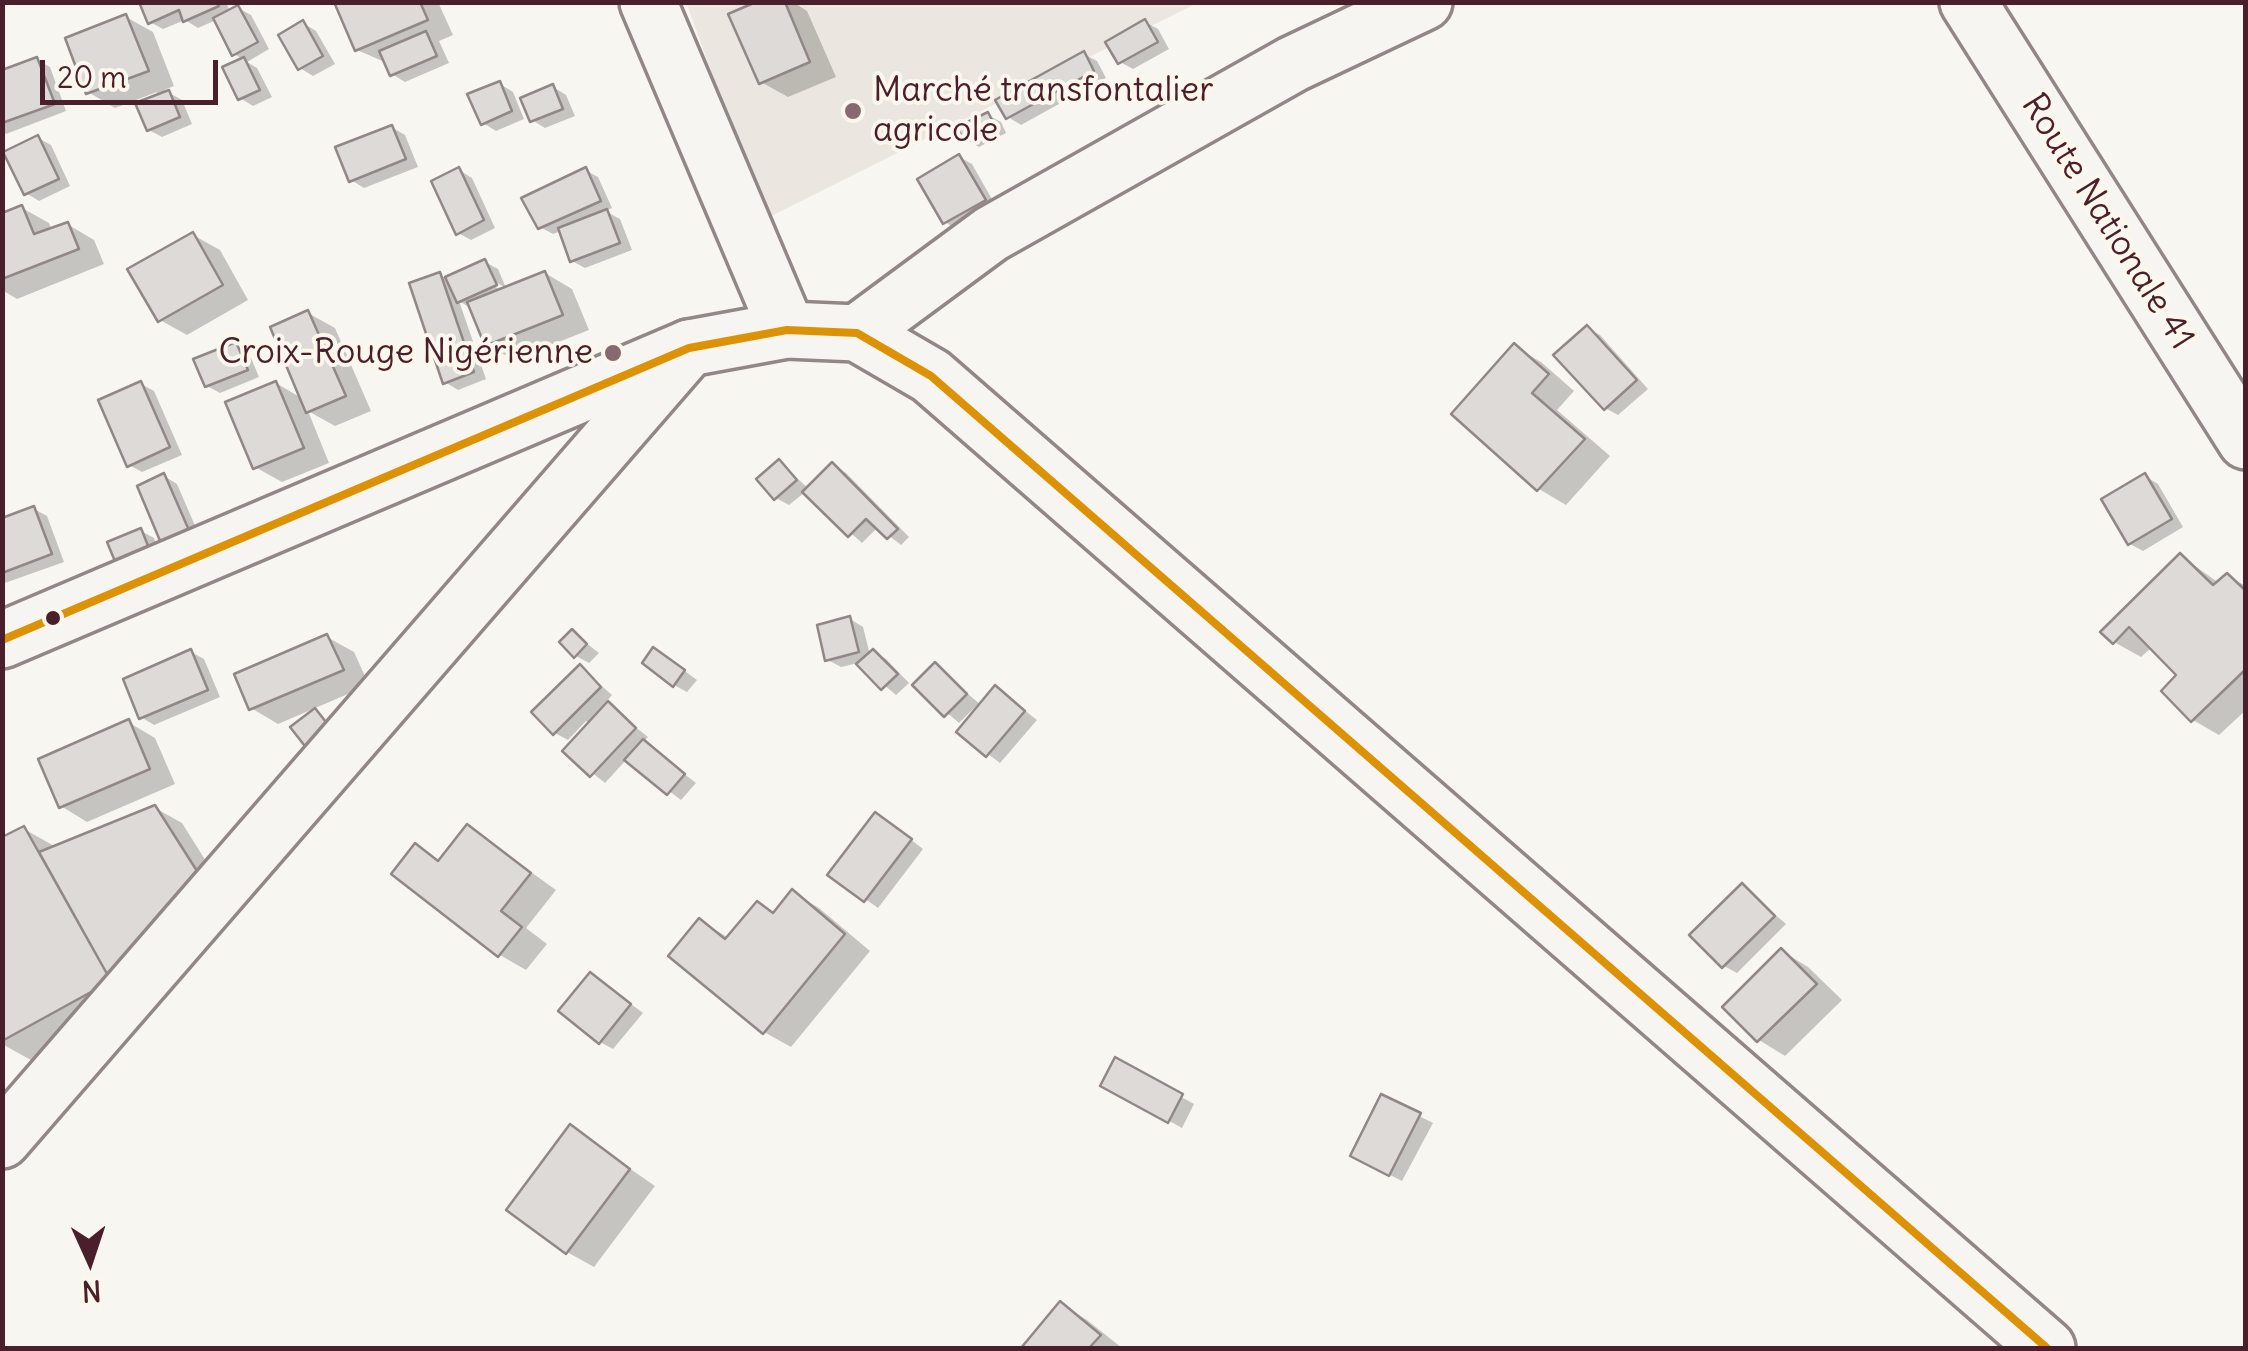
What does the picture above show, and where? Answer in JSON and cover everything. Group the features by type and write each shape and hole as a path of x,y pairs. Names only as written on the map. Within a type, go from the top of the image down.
{"street":[{"path":"648,2 787,330"},
{"path":"858,333 991,234 1292,64 1424,2"},
{"name":"Route Nationale 41","path":"1968,2 2246,440"},
{"path":"2,640 689,348 787,330 858,333 946,389 2047,1348"},
{"path":"2,1140 689,348"}],"shaded area":[{"name":"Marché transfontalier agricole","path":"686,2 1197,3 765,219"}],"building":[{"path":"139,2 217,2 219,6 183,22 179,10 148,24"},
{"path":"334,2 420,2 428,20 355,51"},
{"path":"756,2 785,2 810,62 759,84 728,14"},
{"path":"238,5 258,42 232,56 213,18"},
{"path":"126,14 149,71 86,94 65,38"},
{"path":"1145,19 1158,42 1118,64 1105,42"},
{"path":"303,20 323,56 298,70 278,35"},
{"path":"426,31 437,56 390,76 379,51"},
{"path":"1084,51 1094,71 1006,119 995,100"},
{"path":"37,57 55,104 2,123 2,70"},
{"path":"244,57 260,90 238,100 222,67"},
{"path":"500,81 512,111 481,125 467,94"},
{"path":"553,84 563,109 530,122 520,98"},
{"path":"169,90 180,117 147,131 135,103"},
{"path":"988,112 995,126 964,141 957,127"},
{"path":"392,125 406,159 349,182 335,147"},
{"path":"38,135 59,179 24,195 3,152"},
{"path":"959,154 986,200 943,224 917,179"},
{"path":"459,167 484,220 456,235 431,181"},
{"path":"586,167 601,201 538,229 521,198"},
{"path":"22,205 34,234 68,222 79,249 2,279 2,213"},
{"path":"607,209 620,243 570,262 558,228"},
{"path":"193,232 223,285 158,322 127,269"},
{"path":"485,259 497,285 457,303 445,277"},
{"path":"545,271 563,315 485,346 467,302"},
{"path":"440,272 474,372 443,384 409,283"},
{"path":"308,310 346,396 306,413 270,327"},
{"path":"1587,325 1637,380 1604,410 1553,355"},
{"path":"236,342 248,370 205,387 193,359"},
{"path":"1514,343 1549,374 1532,393 1585,439 1537,491 1451,414"},
{"path":"141,381 170,447 127,467 98,400"},
{"path":"276,381 304,448 253,469 225,402"},
{"path":"779,459 797,480 774,500 756,479"},
{"path":"832,462 898,529 887,539 866,519 848,537 802,492"},
{"path":"164,473 195,544 166,555 137,486"},
{"path":"2145,473 2172,519 2128,545 2101,499"},
{"path":"34,506 52,554 2,573 2,518"},
{"path":"141,528 152,556 119,571 107,542"},
{"path":"2180,553 2213,585 2227,573 2246,591 2246,669 2191,722 2161,691 2176,675 2129,627 2113,644 2100,632"},
{"path":"850,616 859,652 825,661 817,625"},
{"path":"572,629 587,644 574,658 559,642"},
{"path":"327,634 344,670 249,710 234,674"},
{"path":"653,647 685,670 673,687 642,663"},
{"path":"191,649 208,690 139,719 123,679"},
{"path":"873,649 898,674 881,690 856,664"},
{"path":"935,662 967,694 944,717 912,685"},
{"path":"580,664 601,687 553,735 531,712"},
{"path":"995,685 1025,711 986,757 956,732"},
{"path":"608,701 636,728 590,777 562,751"},
{"path":"315,708 340,740 315,759 290,727"},
{"path":"129,719 150,769 59,808 38,759"},
{"path":"643,739 685,774 667,795 624,760"},
{"path":"155,805 204,882 111,981 39,852"},
{"path":"875,812 912,839 864,902 827,875"},
{"path":"467,824 531,873 501,911 522,927 498,957 391,874 415,843 438,861"},
{"path":"24,826 111,981 2,1041 2,837"},
{"path":"1742,883 1775,916 1722,968 1689,935"},
{"path":"792,889 845,934 763,1034 668,956 699,918 725,939 757,901 773,913"},
{"path":"1781,948 1817,984 1757,1042 1722,1007"},
{"path":"590,972 631,1004 599,1044 558,1011"},
{"path":"1115,1057 1183,1094 1168,1123 1100,1086"},
{"path":"1381,1094 1421,1113 1389,1176 1350,1156"},
{"path":"570,1124 630,1169 566,1254 506,1210"},
{"path":"1060,1301 1101,1335 1089,1348 1021,1348"}],"transit line":[{"path":"2,640 689,348 787,330 857,333 931,376 2047,1348"}],"place":[{"name":"Marché transfontalier agricole","path":"853,111"},
{"name":"Croix-Rouge Nigérienne","path":"613,353"}]}
